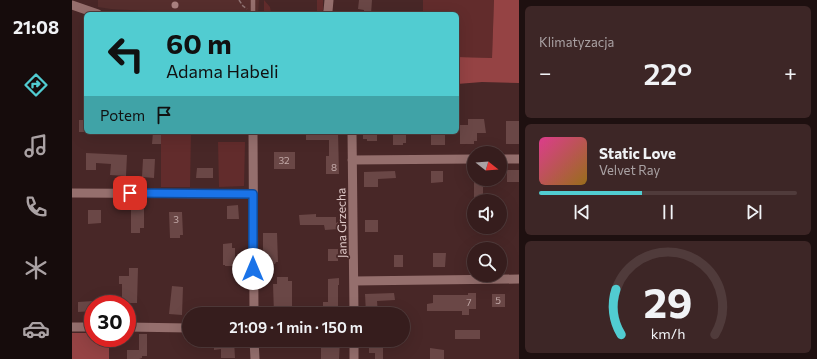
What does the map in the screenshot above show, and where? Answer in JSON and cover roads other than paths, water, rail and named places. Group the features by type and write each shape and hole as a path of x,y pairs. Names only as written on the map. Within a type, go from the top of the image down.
{"street":[{"path":"327,12 328,0"},
{"path":"72,5 92,12"},
{"path":"253,134 254,307"},
{"name":"Jana Grzecha","path":"352,134 354,307"},
{"path":"352,160 467,159"},
{"path":"507,159 519,159"},
{"path":"72,193 253,194"},
{"path":"354,281 519,279"},
{"path":"72,327 84,327"},
{"path":"136,327 182,328"},
{"path":"254,347 255,359"},
{"path":"354,347 354,359"}],"lane":[{"path":"253,0 253,12"}]}
